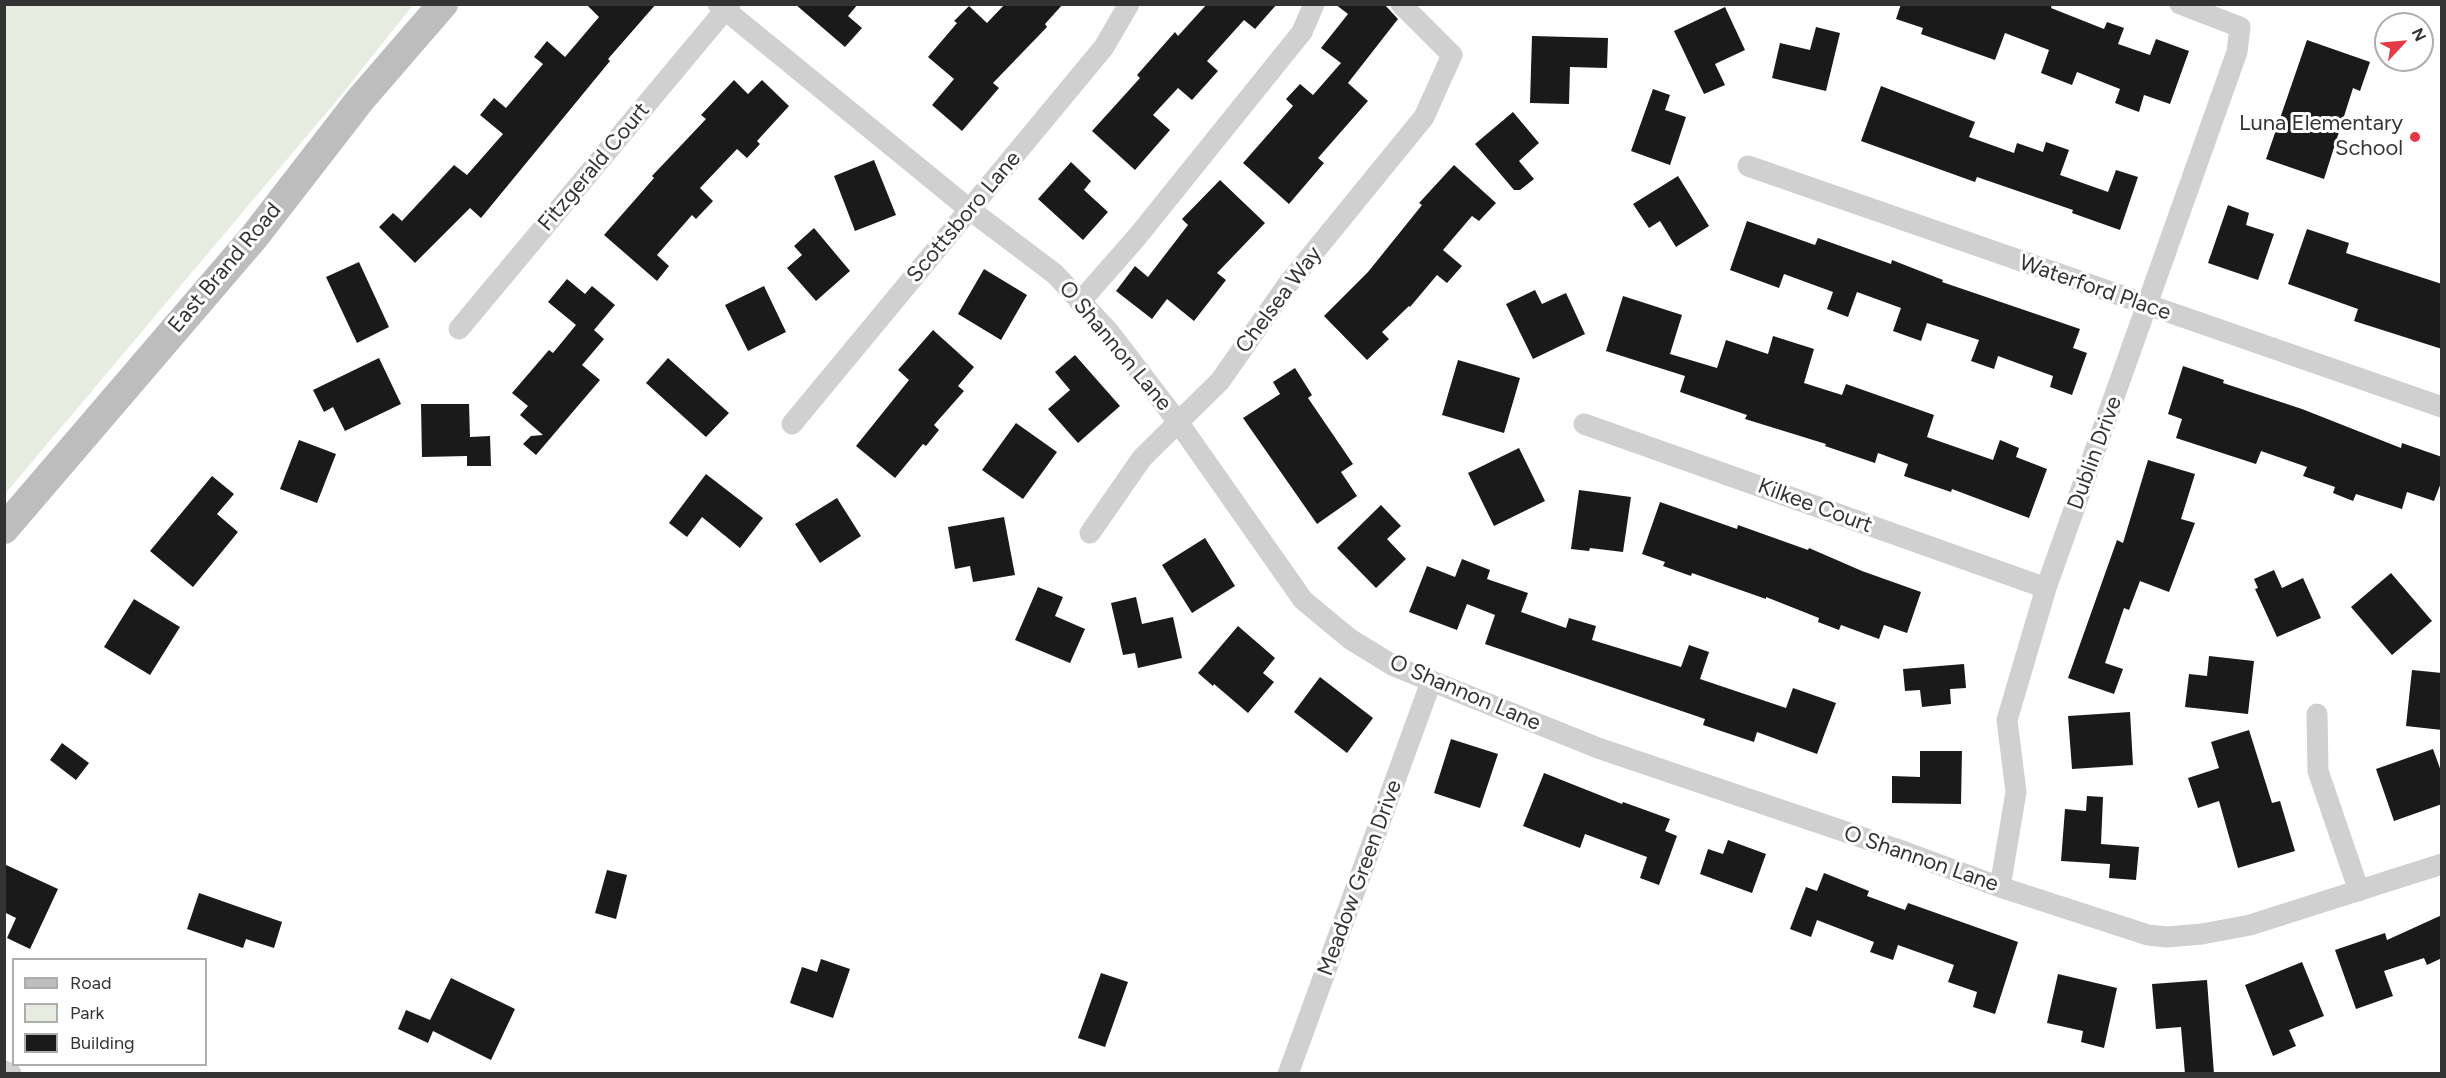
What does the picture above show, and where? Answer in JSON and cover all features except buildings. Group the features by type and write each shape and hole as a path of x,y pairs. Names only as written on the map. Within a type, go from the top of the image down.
{"main road":[{"name":"East Brand Road","path":"4,529 254,237 360,100 443,4"}],"street":[{"name":"Scottsboro Lane","path":"792,424 1104,47 1129,4"},
{"path":"1080,302 1130,245 1296,40 1314,4"},
{"name":"Chelsea Way","path":"1090,533 1142,458 1220,381 1288,284 1424,117 1452,55 1401,4"},
{"name":"Dublin Drive","path":"2000,887 2016,792 2007,720 2046,588 2237,52 2240,27 2180,4"},
{"name":"O Shannon Lane","path":"724,6 969,208 1055,274 1110,333 1178,422 1303,600 1350,639 1394,666 1598,748 2000,887 2148,935 2168,937 2202,934 2250,925 2442,864"},
{"name":"Fitzgerald Court","path":"459,329 724,6"},
{"name":"Waterford Place","path":"1748,166 2442,407"},
{"name":"Kilkee Court","path":"1584,424 2046,588"},
{"name":"Meadow Green Drive","path":"1288,1074 1431,682"},
{"path":"2317,714 2318,771 2359,891"},
{"path":"4,1071 11,1074"}],"green space":[{"path":"5,4 413,5 338,99 5,494"}],"place":[{"name":"Luna Elementary School","path":"2415,137"}]}
